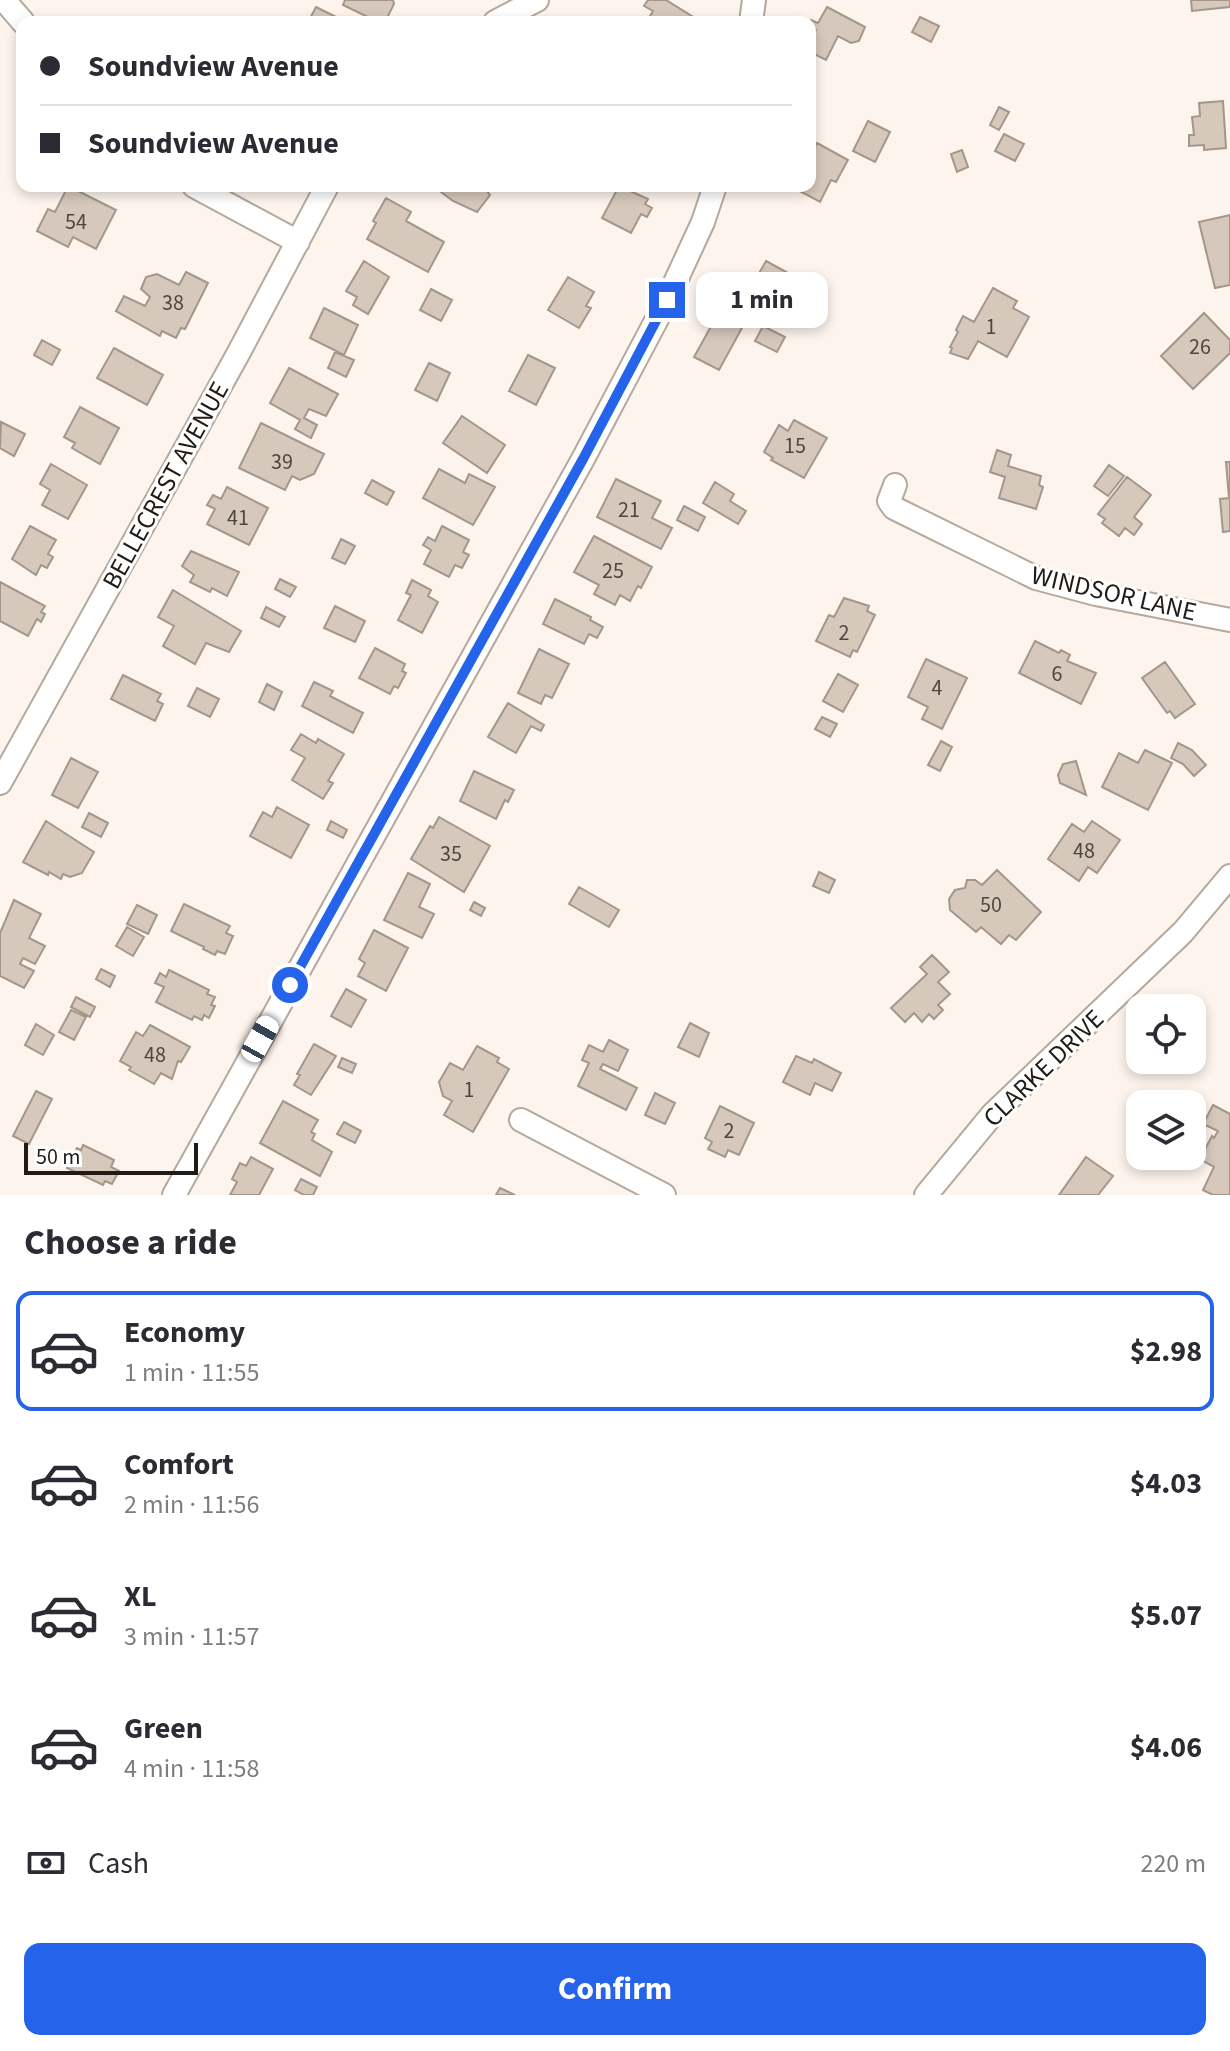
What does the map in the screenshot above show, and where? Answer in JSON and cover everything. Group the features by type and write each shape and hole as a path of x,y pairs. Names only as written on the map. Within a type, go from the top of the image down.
{"street":[{"path":"4,0 18,16"},
{"path":"506,16 537,0"},
{"path":"205,192 298,242"},
{"name":"BELLECREST AVENUE","path":"0,783 324,192"},
{"path":"174,1195 583,459 667,300 703,222 713,192"},
{"name":"WINDSOR LANE","path":"895,485 889,501 894,508 1036,578 1096,594 1230,620"},
{"name":"CLARKE DRIVE","path":"926,1195 992,1115 1183,932 1230,876"},
{"path":"521,1120 664,1195"}],"building":[{"path":"345,0 393,0 394,4 388,16 366,16 343,5"},
{"path":"648,0 666,0 692,16 650,16 653,11 644,6"},
{"path":"1191,0 1230,0 1230,7 1192,11"},
{"path":"316,7 334,16 311,16"},
{"path":"827,7 865,27 859,41 851,43 838,36 826,60 816,55 818,23"},
{"path":"920,17 939,26 931,42 912,32"},
{"path":"1223,101 1226,148 1204,150 1204,145 1189,146 1189,135 1194,135 1192,117 1200,116 1199,103"},
{"path":"999,107 1009,112 999,130 990,125"},
{"path":"868,121 890,132 875,162 853,151"},
{"path":"1004,134 1024,144 1015,161 995,151"},
{"path":"816,145 848,160 836,182 831,180 820,202 801,192 816,192"},
{"path":"962,150 968,167 957,172 951,154"},
{"path":"65,192 80,192 116,210 96,249 73,237 68,247 37,231 48,209 55,212"},
{"path":"441,192 488,192 490,195 477,212"},
{"path":"616,192 632,192 648,199 645,204 652,208 647,217 641,214 631,233 602,218"},
{"path":"386,198 411,212 406,221 444,242 428,272 367,239"},
{"path":"1230,215 1230,285 1215,288 1199,222"},
{"path":"364,261 389,277 368,314 353,305 357,297 346,291"},
{"path":"766,261 806,283 797,300 783,292 769,317 743,302"},
{"path":"186,272 208,283 185,329 181,328 176,338 162,331 160,336 116,311 124,296 145,306 150,297 141,289 146,277 157,274 179,285"},
{"path":"568,277 594,292 586,306 591,308 579,328 548,310"},
{"path":"810,287 822,293 815,307 803,301"},
{"path":"993,288 1017,301 1013,308 1029,317 1007,357 978,341 968,359 950,353 963,316 974,322"},
{"path":"431,289 452,300 441,321 420,310"},
{"path":"324,308 358,325 344,355 310,338"},
{"path":"719,312 743,326 719,370 694,357"},
{"path":"1204,313 1230,340 1230,353 1193,389 1161,356"},
{"path":"763,326 785,337 777,352 755,341"},
{"path":"42,340 60,350 52,365 34,355"},
{"path":"114,348 163,375 147,405 97,378"},
{"path":"335,352 354,360 346,377 328,368"},
{"path":"528,355 555,368 536,405 509,391"},
{"path":"429,363 450,373 437,401 415,390"},
{"path":"289,368 338,394 326,416 309,409 304,418 317,425 311,438 295,429 300,420 270,403"},
{"path":"80,407 119,428 100,464 72,448 75,443 64,437"},
{"path":"462,416 505,445 487,473 443,443"},
{"path":"794,420 827,438 804,478 771,460 773,458 764,452 779,425 788,431"},
{"path":"1,422 25,434 14,456 0,448"},
{"path":"261,423 324,454 314,474 300,480 292,476 285,490 239,468"},
{"path":"997,450 1011,455 1008,466 1041,476 1039,485 1043,487 1036,509 999,498 1005,477 990,472"},
{"path":"1226,462 1230,462 1230,531 1223,532 1220,499 1229,498"},
{"path":"51,464 87,485 68,519 42,505 50,490 40,484"},
{"path":"1109,465 1124,476 1108,496 1094,486"},
{"path":"439,469 465,483 469,474 495,487 473,525 423,498"},
{"path":"1127,477 1151,495 1134,517 1142,524 1134,535 1125,528 1119,536 1102,523 1105,519 1098,514"},
{"path":"616,479 661,501 652,518 672,528 661,549 597,517"},
{"path":"372,480 394,492 387,505 365,493"},
{"path":"715,482 734,494 730,501 746,511 738,524 703,503"},
{"path":"227,487 268,508 249,545 207,524 215,509 207,505 213,495 221,499"},
{"path":"684,506 705,517 698,531 677,520"},
{"path":"30,526 56,540 48,554 53,557 47,568 41,565 36,575 12,559"},
{"path":"442,526 469,540 463,552 469,555 462,568 455,565 449,577 424,564 431,550 423,545 428,537 435,541"},
{"path":"594,536 652,567 630,601 620,595 615,605 594,594 599,585 574,572"},
{"path":"341,539 355,546 345,564 332,558"},
{"path":"191,551 239,572 227,596 190,582 194,575 182,566"},
{"path":"280,579 296,587 290,597 275,589"},
{"path":"412,580 431,590 428,596 438,602 422,633 398,620 411,595 406,593"},
{"path":"0,582 45,606 41,612 45,614 41,622 37,619 28,636 0,621"},
{"path":"173,590 241,631 229,652 206,643 195,664 163,646 174,626 158,617"},
{"path":"844,598 869,606 867,611 875,615 857,652 853,650 850,657 816,641 829,615 834,617"},
{"path":"555,599 591,617 590,620 603,627 597,638 589,634 584,644 543,624"},
{"path":"335,606 365,621 355,642 324,628"},
{"path":"266,607 285,617 279,627 261,618"},
{"path":"1035,641 1059,653 1061,650 1070,655 1067,661 1096,673 1081,704 1019,673"},
{"path":"375,648 405,664 402,671 406,673 398,688 394,686 390,694 359,678"},
{"path":"539,649 569,664 552,698 545,695 541,704 518,693"},
{"path":"926,659 967,678 942,729 922,719 928,707 908,697"},
{"path":"1165,662 1195,704 1175,718 1170,711 1167,713 1142,678"},
{"path":"838,674 858,685 843,712 823,701"},
{"path":"123,675 161,694 157,701 163,704 155,721 111,699"},
{"path":"314,682 333,691 330,696 363,713 353,733 302,706"},
{"path":"267,684 282,692 274,710 259,702"},
{"path":"197,688 219,699 210,717 188,706"},
{"path":"508,703 544,725 541,731 531,726 516,753 488,737"},
{"path":"822,717 837,724 830,737 815,729"},
{"path":"301,734 316,743 318,739 344,754 328,781 333,783 323,799 292,780 305,758 291,750"},
{"path":"941,741 952,747 940,771 928,765"},
{"path":"1178,743 1192,750 1206,765 1194,776 1183,764 1171,758"},
{"path":"1145,750 1172,763 1148,810 1102,787 1119,753 1138,763"},
{"path":"71,758 98,772 78,808 52,795"},
{"path":"1076,761 1086,795 1060,783 1058,775 1063,764"},
{"path":"474,771 514,790 496,819 460,801"},
{"path":"277,807 309,825 291,858 250,836 263,812 272,817"},
{"path":"89,813 108,823 101,837 82,827"},
{"path":"439,817 490,846 464,892 411,859 430,826 433,828"},
{"path":"46,821 94,852 82,873 70,877 63,874 61,879 23,862"},
{"path":"331,821 347,830 343,838 327,830"},
{"path":"1092,821 1120,840 1097,873 1088,867 1079,881 1048,859 1072,824 1084,832"},
{"path":"997,870 1041,912 1016,940 1009,935 1001,944 981,927 976,932 950,910 949,899 955,890 965,888 967,880 975,880 982,885"},
{"path":"819,872 835,880 829,893 813,886"},
{"path":"408,873 430,884 419,907 434,914 422,938 384,920"},
{"path":"579,887 619,910 609,927 569,904"},
{"path":"14,900 41,914 29,938 45,946 35,964 23,958 20,964 34,971 24,988 0,976 0,933"},
{"path":"474,902 485,908 481,916 470,910"},
{"path":"184,904 230,926 226,933 233,936 225,954 217,951 215,955 171,931"},
{"path":"137,905 157,915 148,934 127,924"},
{"path":"127,927 144,937 133,956 116,946"},
{"path":"374,930 408,948 386,991 358,976 365,963 359,959"},
{"path":"932,955 949,972 938,982 950,994 938,1005 943,1010 934,1019 929,1014 922,1022 914,1013 905,1022 891,1008 927,974 920,967"},
{"path":"101,969 115,976 110,987 96,979"},
{"path":"169,970 209,990 207,994 215,997 211,1005 215,1006 209,1018 204,1015 202,1020 194,1016 192,1020 156,1002 164,987 155,983 160,973 166,977"},
{"path":"346,989 366,1000 351,1027 331,1016"},
{"path":"76,997 95,1007 90,1017 71,1007"},
{"path":"71,1010 86,1017 74,1040 59,1032"},
{"path":"690,1023 709,1033 699,1057 678,1047"},
{"path":"36,1024 54,1035 43,1055 25,1045"},
{"path":"150,1025 190,1047 181,1062 178,1061 172,1079 161,1073 154,1084 129,1070 131,1067 120,1061 136,1032 143,1036"},
{"path":"609,1040 628,1050 618,1071 603,1064 600,1069 637,1088 626,1110 578,1086 589,1063 582,1060 589,1045 603,1052"},
{"path":"314,1044 336,1056 311,1095 294,1085"},
{"path":"477,1046 499,1058 497,1062 509,1069 473,1132 444,1115 452,1101 443,1096 439,1082 450,1063 463,1070"},
{"path":"796,1056 812,1063 814,1059 841,1073 832,1091 815,1083 810,1095 783,1082"},
{"path":"342,1058 356,1064 352,1073 338,1067"},
{"path":"36,1091 52,1099 29,1144 13,1136"},
{"path":"655,1093 675,1103 665,1124 645,1115"},
{"path":"283,1101 318,1120 311,1132 315,1134 312,1140 332,1152 320,1176 260,1143"},
{"path":"1213,1105 1230,1114 1230,1195 1213,1195 1203,1190 1214,1167 1206,1162 1206,1148 1218,1131 1206,1125"},
{"path":"720,1106 754,1123 739,1155 728,1150 725,1157 708,1149 712,1142 705,1138"},
{"path":"344,1122 361,1131 355,1143 337,1134"},
{"path":"83,1145 114,1160 111,1167 119,1171 112,1184 105,1181 103,1185 67,1168 77,1148 81,1150"},
{"path":"251,1157 273,1169 259,1195 230,1195 237,1182 232,1179 240,1163 246,1166"},
{"path":"1086,1157 1113,1176 1098,1195 1059,1195"},
{"path":"301,1179 317,1187 313,1195 304,1195 295,1190"},
{"path":"500,1188 515,1195 496,1195"}],"route":[{"path":"290,985 583,459 667,300"}]}
